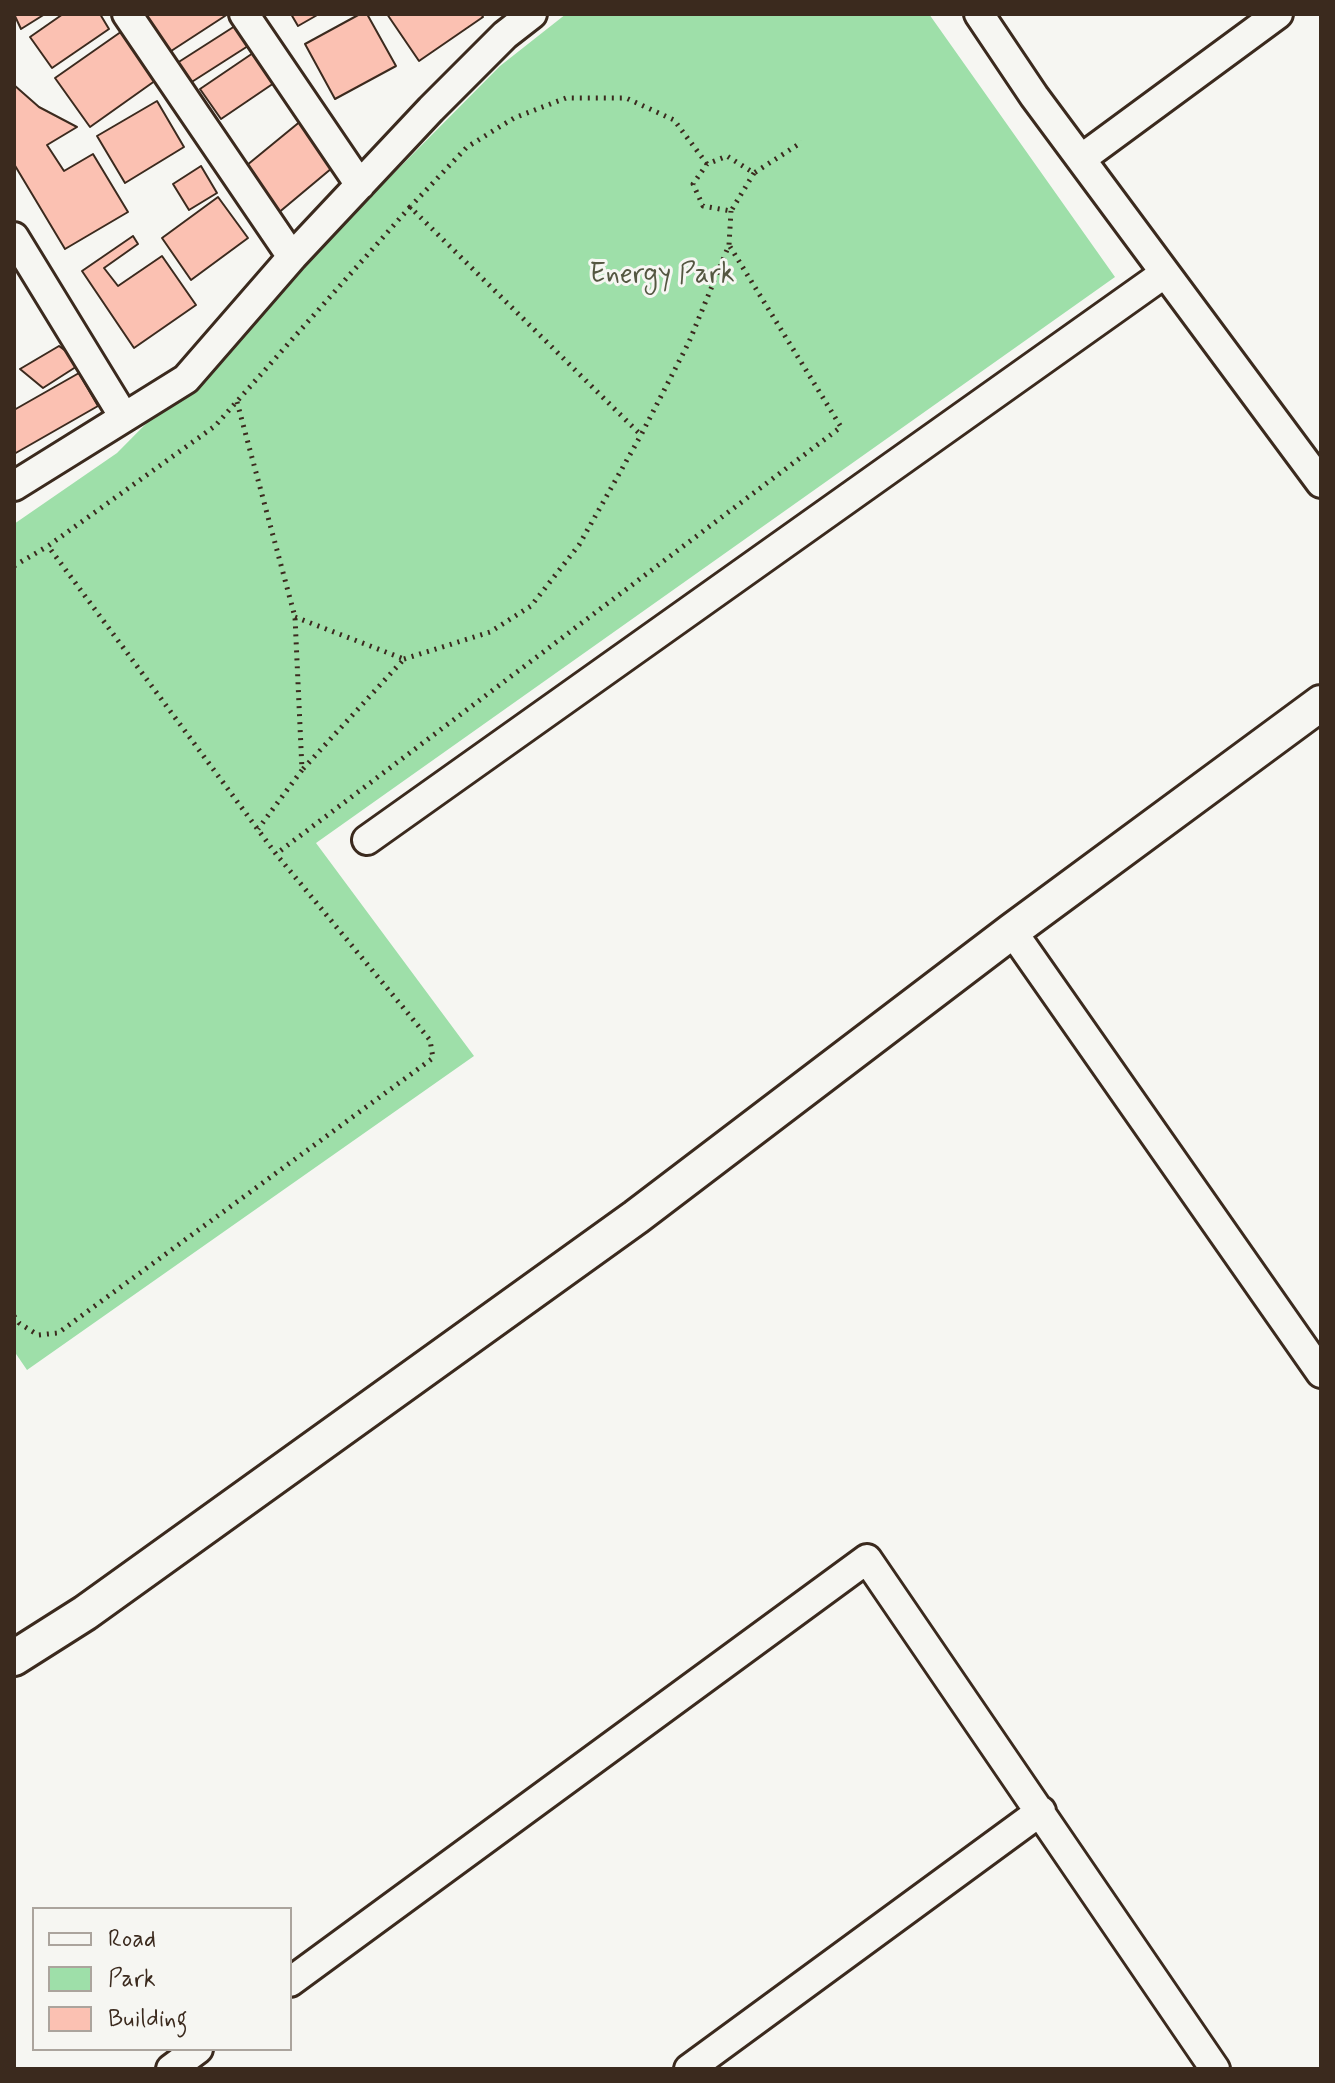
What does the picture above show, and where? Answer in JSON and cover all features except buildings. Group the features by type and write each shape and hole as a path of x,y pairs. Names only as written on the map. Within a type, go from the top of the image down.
{"street":[{"path":"127,14 292,257"},
{"path":"244,14 360,185"},
{"path":"14,486 186,379 292,257 431,109 498,25 532,14"},
{"path":"979,14 1081,159 1321,483"},
{"path":"1081,159 1278,14"},
{"path":"14,237 124,417"},
{"path":"367,840 1165,273"},
{"path":"14,1658 85,1613 624,1227 1012,931 1321,703"},
{"path":"1012,931 1321,1373"},
{"path":"292,1981 867,1559 1215,2069"},
{"path":"689,2069 1041,1811"},
{"path":"171,2069 195,2051"}],"path":[{"path":"14,566 48,546 215,426 467,147 514,118 566,98 626,98 674,120 707,164"},
{"path":"258,829 302,770 404,659 490,632 531,606 579,545 689,342 729,245 731,211 754,173 802,142"},
{"path":"731,211 703,206 693,184 707,164 727,156 754,173"},
{"path":"410,207 641,435"},
{"path":"276,854 841,427 729,245"},
{"path":"237,401 295,617 302,770"},
{"path":"14,1316 38,1335 58,1333 433,1058 430,1040 276,854 48,546"},
{"path":"295,617 404,659"}],"green space":[{"name":"Energy Park","path":"566,14 929,14 1115,277 316,843 474,1056 27,1370 14,1351 14,524 117,453 500,66"}]}
